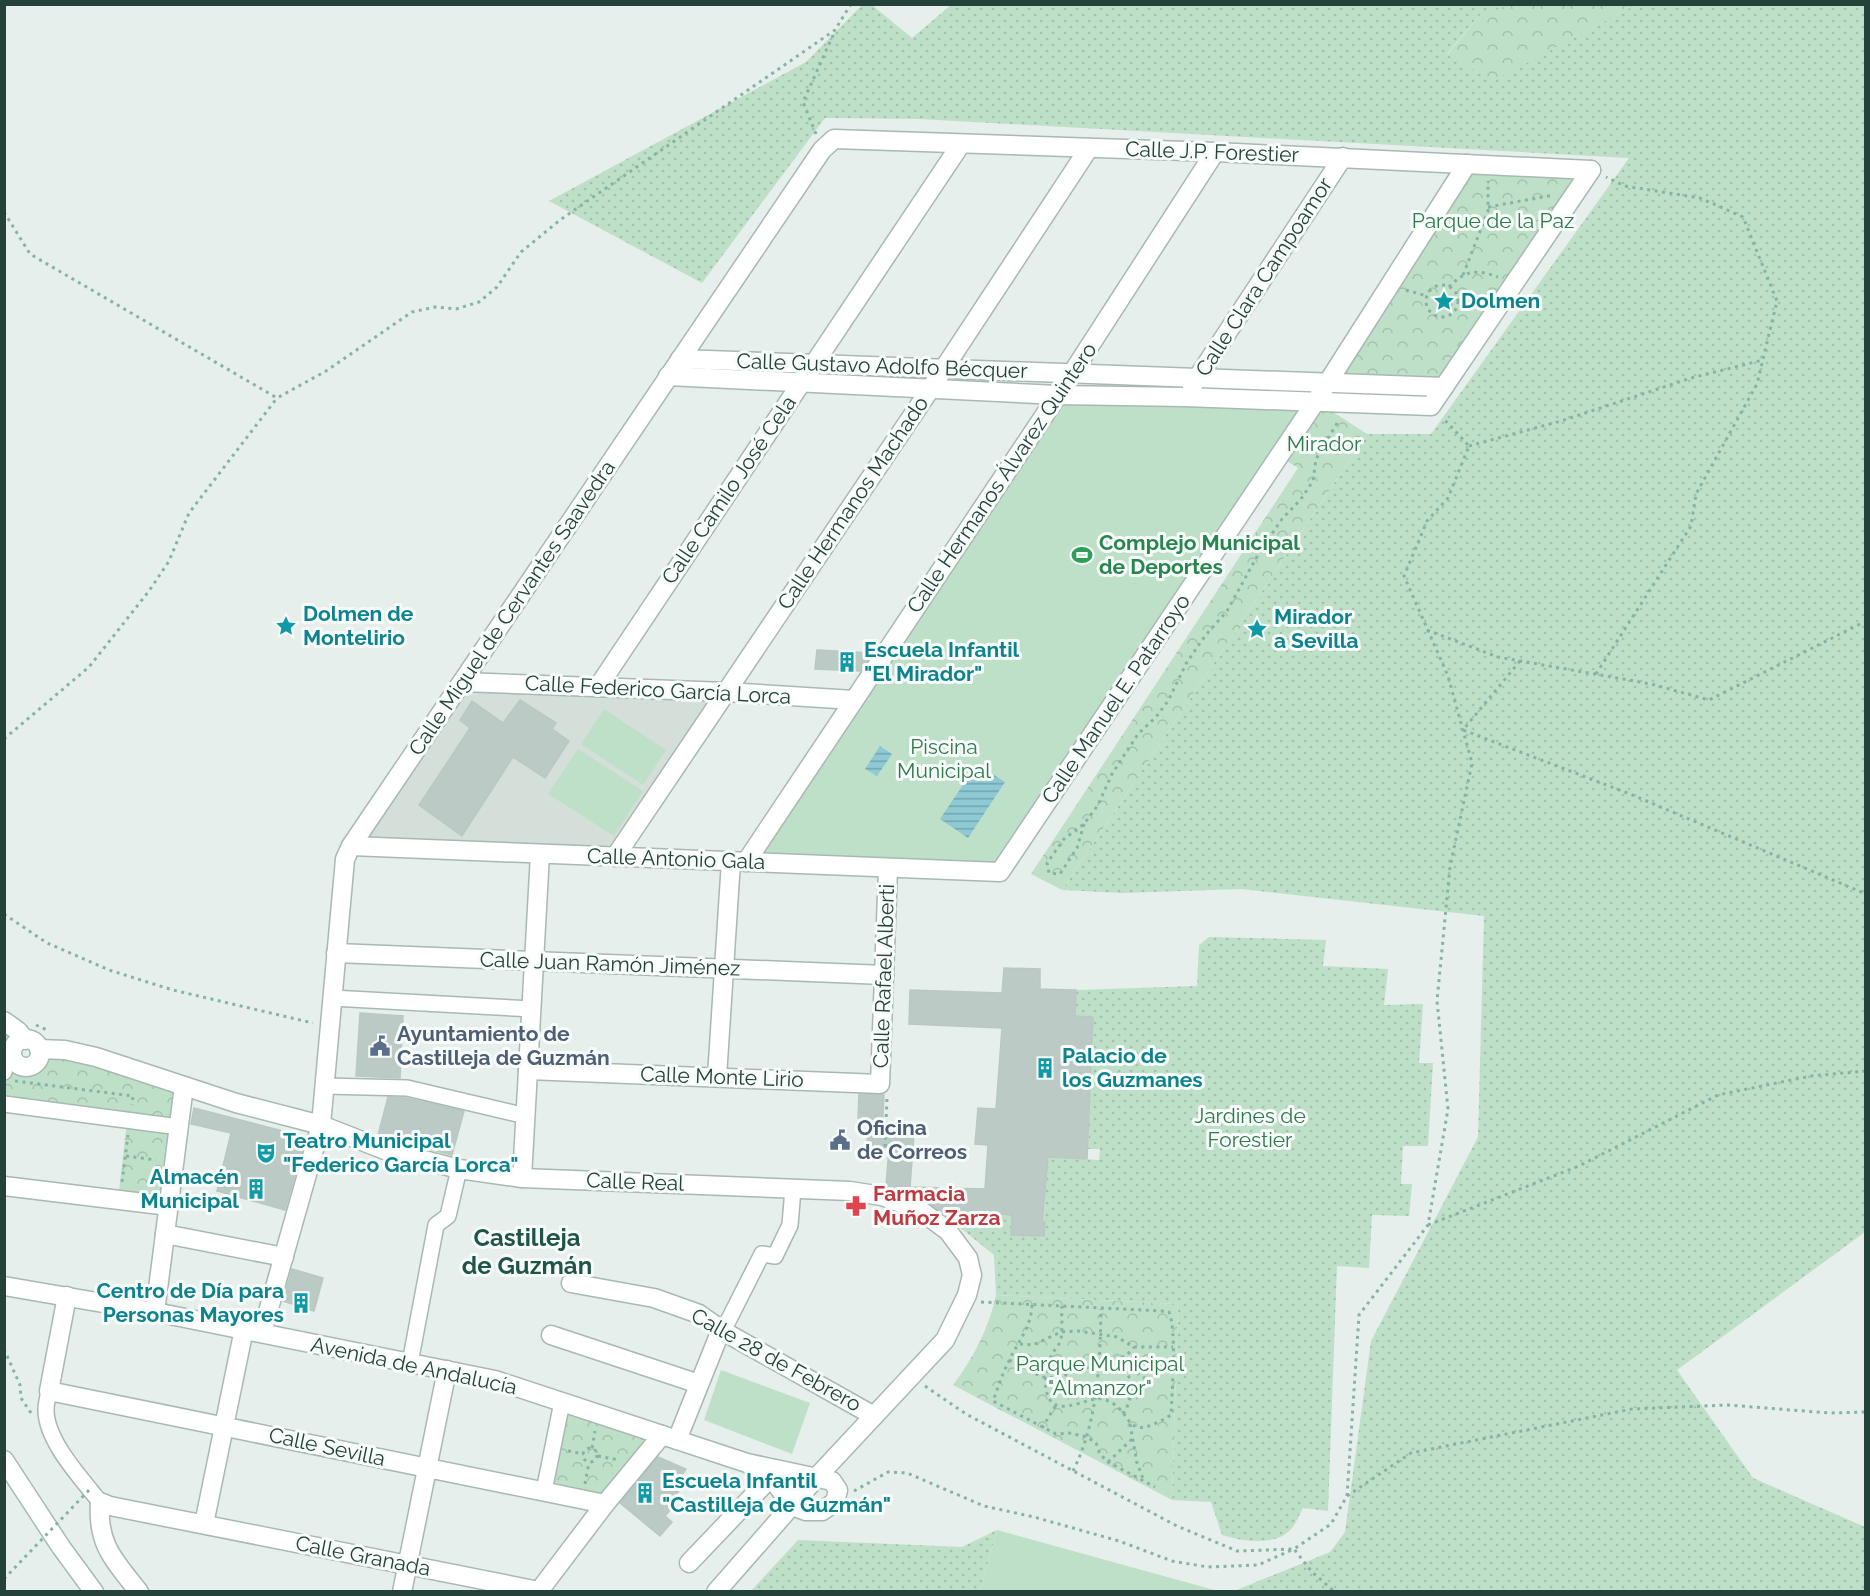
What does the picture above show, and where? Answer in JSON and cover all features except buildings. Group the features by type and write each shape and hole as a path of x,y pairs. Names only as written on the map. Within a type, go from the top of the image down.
{"street":[{"name":"Calle J.P. Forestier","path":"828,145 961,144 1215,152 1591,170"},
{"name":"Calle Camilo José Cela","path":"598,687 961,144"},
{"name":"Calle Miguel de Cervantes Saavedra","path":"262,1333 321,1125 345,859 351,846 668,376 828,145"},
{"name":"Calle Hermanos Machado","path":"615,857 944,369 1089,148"},
{"name":"Calle Hermanos Álvarez Quintero","path":"739,862 854,700 1072,374 1215,152"},
{"name":"Calle Clara Campoamor","path":"1185,397 1343,157"},
{"name":"Calle Manuel E. Patarroyo","path":"1000,872 1328,383 1467,164"},
{"path":"1431,406 1591,170"},
{"name":"Calle Gustavo Adolfo Bécquer","path":"680,359 1444,387"},
{"name":"Calle Gustavo Adolfo Bécquer","path":"668,376 931,387 1058,395 1431,406"},
{"name":"Calle Federico García Lorca","path":"462,682 726,692 854,700"},
{"name":"Calle Antonio Gala","path":"351,846 1000,872"},
{"path":"522,1178 540,854"},
{"path":"717,1077 725,969 739,862"},
{"name":"Calle Rafael Alberti","path":"880,1084 888,868"},
{"name":"Calle Juan Ramón Jiménez","path":"336,952 884,975"},
{"path":"332,998 532,1009"},
{"path":"4,1021 31,1037 39,1058 33,1065 24,1067 7,1064 13,1047 31,1037"},
{"name":"Calle Real","path":"31,1037 65,1050 96,1057 236,1103 321,1125 385,1150 459,1169 522,1178 850,1191 882,1197 920,1210 948,1231 968,1258 972,1275 964,1302 945,1340 844,1447 716,1592"},
{"name":"Calle Monte Lirio","path":"528,1070 880,1084"},
{"path":"155,1312 184,1086"},
{"path":"325,1086 407,1088 526,1116"},
{"path":"4,1104 179,1127"},
{"path":"410,1363 436,1225 448,1216 459,1169"},
{"path":"4,1186 169,1206"},
{"path":"722,1331 762,1254 775,1256 790,1225 793,1189"},
{"path":"165,1234 284,1257"},
{"name":"Calle 28 de Febrero","path":"572,1283 660,1300 699,1314 722,1331 874,1416"},
{"name":"Avenida de Andalucía","path":"4,1286 244,1329 495,1380 747,1463 832,1481 838,1490 835,1502"},
{"path":"67,1296 46,1411 51,1429 74,1471 95,1495 98,1522 105,1545 139,1592"},
{"path":"204,1524 244,1329"},
{"name":"Calle Granada","path":"95,1495 110,1506 539,1591 605,1503 669,1438 699,1384 722,1331"},
{"path":"551,1335 699,1384"},
{"path":"402,1592 447,1370"},
{"name":"Calle Sevilla","path":"49,1391 605,1503"},
{"path":"544,1491 562,1402"},
{"path":"4,1460 61,1547 94,1592"},
{"path":"747,1463 771,1477 792,1506 806,1511 822,1511 835,1502"},
{"path":"689,1563 771,1477"}],"path":[{"path":"828,145 803,102 835,30 851,4"},
{"path":"4,739 89,667 149,591 169,561 189,513 277,398 326,371 412,312 435,307 456,309 479,302 497,287 521,252 560,220 835,30"},
{"path":"1463,275 1480,235 1488,207 1488,165"},
{"path":"1591,170 1625,186 1700,198 1743,217 1777,301 1757,384 1696,494 1691,526 1596,674"},
{"path":"1488,207 1557,194 1572,198"},
{"path":"4,212 30,254 277,398"},
{"path":"1449,287 1453,289 1458,298 1456,308 1444,317 1434,315 1427,307 1427,296 1438,286 1449,287 1463,275 1471,272 1486,273 1513,284"},
{"path":"1469,446 1561,421 1691,378 1763,360"},
{"path":"1431,406 1469,446"},
{"path":"835,1502 888,1472 907,1473 984,1506 1034,1517 1108,1538 1172,1561 1208,1567 1258,1565 1294,1549 1331,1524 1347,1496 1359,1315 1428,1225 1449,1109 1437,1001 1450,867 1472,763 1448,676 1404,576 1427,521 1448,498 1469,446"},
{"path":"1427,630 1498,657 1651,684 1708,700 1866,621"},
{"path":"1463,730 1520,661"},
{"path":"1463,730 1630,794 1866,894"},
{"path":"1084,824 1072,858 1060,874 1049,873 1047,863 1058,846 1084,824"},
{"path":"4,914 47,943 109,970 173,990 330,1026"},
{"path":"31,1037 57,1034"},
{"path":"7,1064 133,1095 120,1200"},
{"path":"1428,1225 1579,1166 1718,1095 1811,1076 1866,1071"},
{"path":"880,1084 887,1093 885,1148"},
{"path":"126,1156 175,1162"},
{"path":"964,1302 1169,1312 1172,1318 1173,1347 1171,1415 1154,1426 1142,1428 1130,1424"},
{"path":"1032,1305 1031,1317 1020,1344 1009,1360 993,1401 1056,1434 1069,1433 1087,1437 1096,1443 1100,1454 1108,1462 1155,1487"},
{"path":"1062,1306 1061,1340 1052,1355 1046,1377 1050,1400 1056,1405 1078,1405 1095,1397 1118,1407 1130,1424 1137,1463 1145,1482"},
{"path":"1073,1471 1087,1437 1095,1397 1101,1308"},
{"path":"1020,1344 1033,1345 1061,1332 1078,1331 1117,1337 1134,1347 1173,1347"},
{"path":"1009,1360 1042,1377 1058,1378 1126,1356 1134,1347"},
{"path":"1120,1358 1146,1379 1130,1397"},
{"path":"1111,1361 1129,1377 1130,1397 1128,1408 1123,1414"},
{"path":"912,1377 966,1414 1177,1526 1237,1551 1294,1549"},
{"path":"1042,1428 1056,1405"},
{"path":"1347,1496 1411,1453 1632,1409 1728,1406 1829,1413 1866,1412"},
{"path":"1108,1462 1132,1439"},
{"path":"590,1448 597,1453 597,1458 591,1462 585,1460 583,1456 584,1452 590,1448"},
{"path":"4,1579 95,1495"},
{"path":"1294,1549 1312,1572 1335,1592"}],"shaded area":[{"path":"462,682 726,692 615,857 351,846"}],"green space":[{"path":"1512,4 1635,5 1493,81 1447,55 1479,16"},
{"path":"862,5 872,5 912,38 951,5 1512,5 1479,16 1447,54 1493,80 1635,5 1865,5 1865,1232 1677,1370 1753,1478 1865,1527 1865,1591 1234,1591 1330,1552 1345,1532 1371,1341 1478,1137 1484,916 1241,889 1123,893 1062,890 1367,434 1431,434 1629,158 919,119 825,118 702,283 549,201 806,62"},
{"name":"Parque de la Paz","path":"1467,164 1591,170 1444,387 1328,383"},
{"name":"Complejo Municipal de Deportes","path":"1058,395 1316,401 1000,872 746,862"},
{"name":"Mirador","path":"1316,401 1367,434 1062,890 1031,874 1298,468 1279,456"},
{"path":"604,709 666,750 643,785 581,744"},
{"path":"578,749 643,791 614,836 548,794"},
{"name":"Jardines de Forestier","path":"1209,937 1326,940 1323,966 1388,969 1384,1005 1423,1004 1419,1063 1433,1063 1428,1146 1403,1146 1401,1184 1412,1184 1409,1216 1372,1215 1369,1268 1337,1266 1328,1511 1303,1508 1296,1522 1285,1535 1258,1541 1222,1535 1211,1502 1172,1500 1178,1304 996,1295 994,1255 958,1226 958,1210 1012,1215 1011,1235 1044,1236 1045,1223 1042,1222 1048,1157 1099,1160 1100,1149 1088,1149 1093,1017 1075,1016 1076,990 1197,986 1199,945"},
{"path":"4,1021 16,1043 12,1056 5,1056"},
{"path":"39,1049 184,1086 169,1206 118,1200 127,1121 5,1104 5,1064 13,1060 24,1067 31,1065 38,1059"},
{"name":"Parque Municipal \"Almanzor\"","path":"996,1295 1178,1304 1172,1500 953,1385 979,1343"},
{"path":"721,1370 810,1403 792,1454 704,1420"},
{"path":"562,1402 662,1435 605,1504 544,1491"},
{"path":"997,1530 980,1591 750,1592 798,1540 962,1547"},
{"path":"997,1530 1218,1591 980,1591"}],"water":[{"path":"880,746 892,754 877,776 865,769"},
{"path":"977,764 1005,782 968,838 940,819"}],"place":[{"name":"Dolmen","path":"1444,301"},
{"name":"Complejo Municipal de Deportes","path":"1082,555"},
{"name":"Dolmen de Montelirio","path":"286,626"},
{"name":"Mirador a Sevilla","path":"1257,629"},
{"name":"Escuela Infantil \"El Mirador\"","path":"847,662"},
{"name":"Ayuntamiento de Castilleja de Guzmán","path":"380,1046"},
{"name":"Palacio de los Guzmanes","path":"1045,1068"},
{"name":"Oficina de Correos","path":"840,1140"},
{"name":"Teatro Municipal \"Federico García Lorca\"","path":"266,1153"},
{"name":"Almacén Municipal","path":"256,1189"},
{"name":"Farmacia Muñoz Zarza","path":"856,1206"},
{"name":"Centro de Día para Personas Mayores","path":"301,1303"},
{"name":"Escuela Infantil \"Castilleja de Guzmán\"","path":"645,1493"}],"district":[{"name":"Castilleja de Guzmán","path":"527,1252"}],"park label":[{"name":"Piscina Municipal","path":"944,759"}]}
